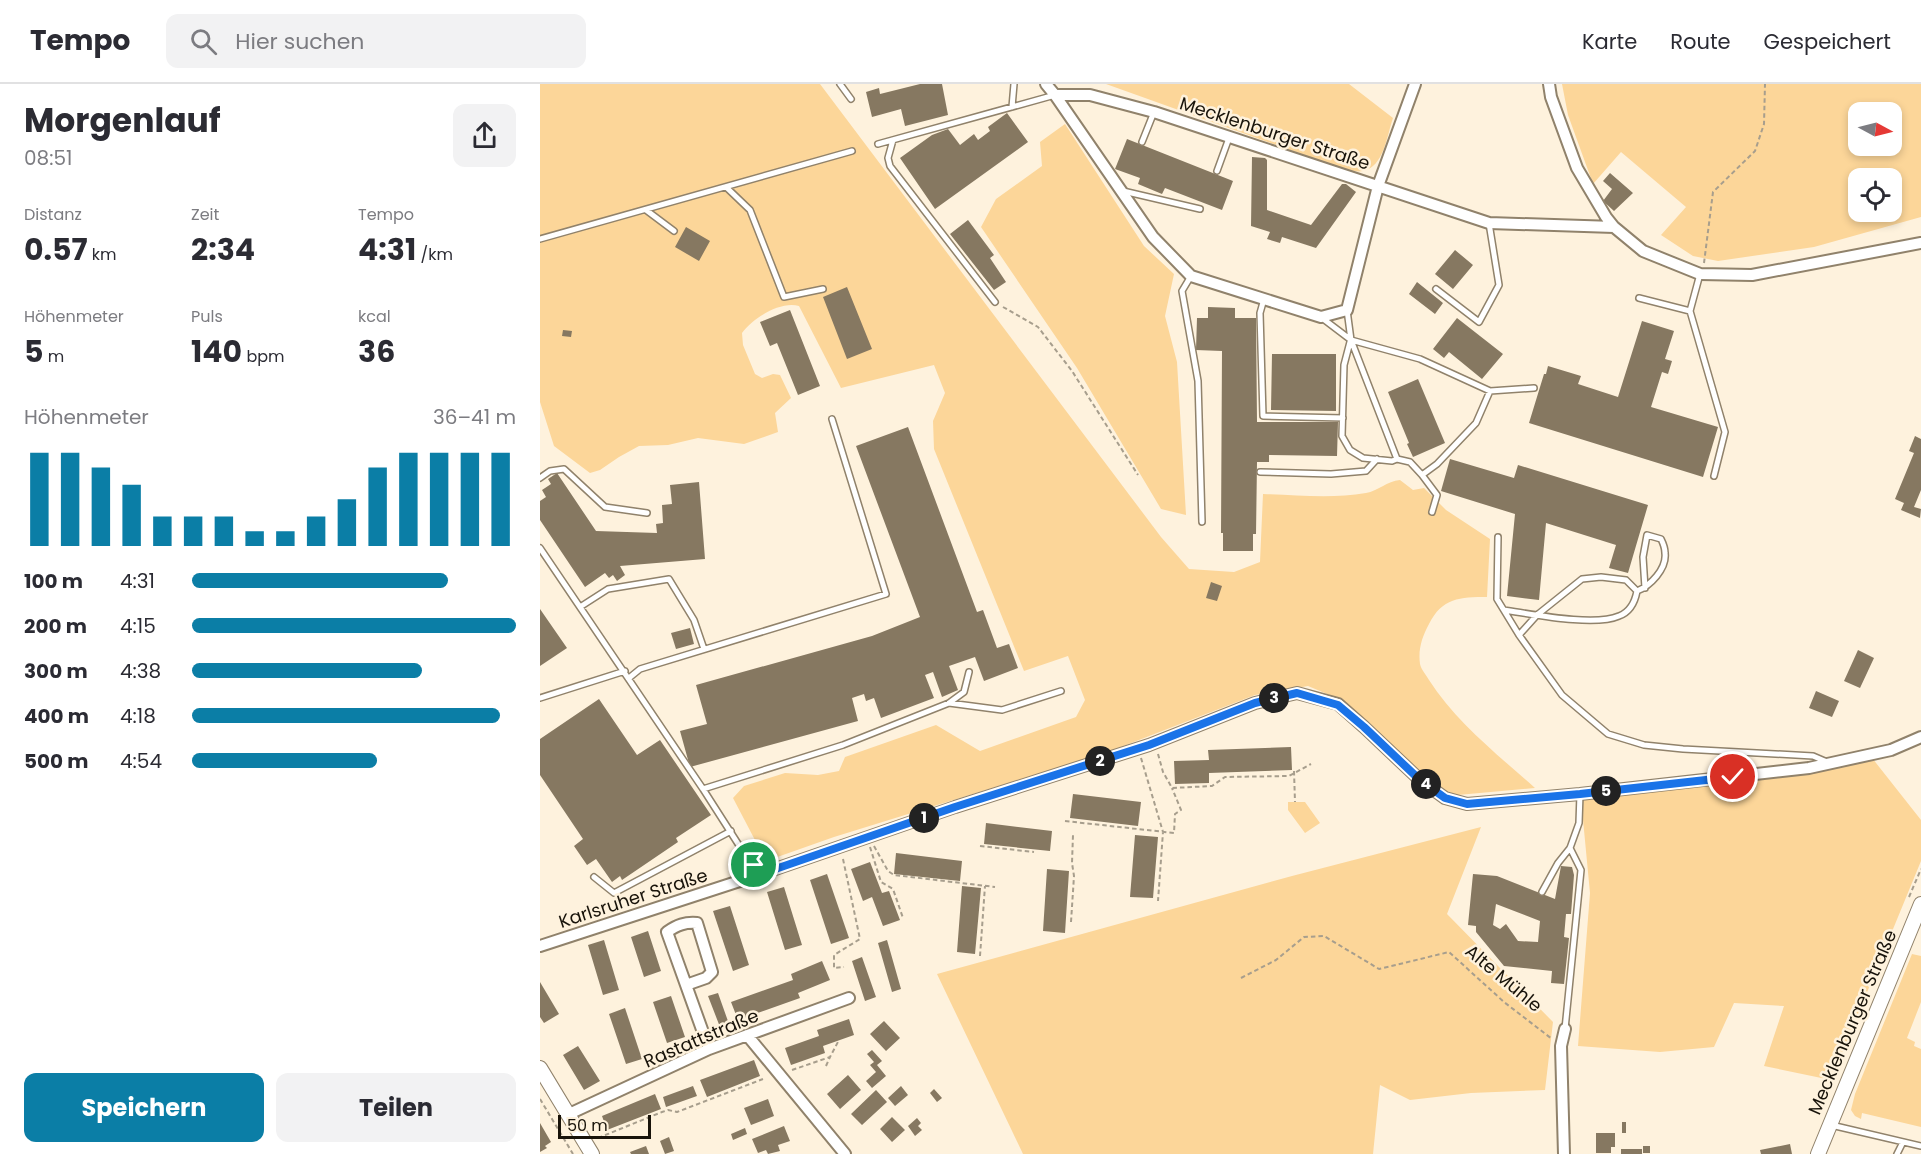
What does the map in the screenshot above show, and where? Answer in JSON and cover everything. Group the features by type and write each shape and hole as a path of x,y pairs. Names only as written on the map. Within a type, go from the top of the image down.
{"street":[{"path":"1046,84 1153,237 1191,276 1321,317 1347,310"},
{"name":"Mecklenburger Straße","path":"1347,310 1378,186 1415,84"},
{"path":"1549,84 1551,97 1577,168 1606,217 1614,227 1643,251 1700,274 1752,275 1921,243"},
{"name":"Mecklenburger Straße","path":"1055,95 1090,95 1154,112 1490,223 1614,227"},
{"name":"Karlsruher Straße","path":"540,946 758,875 955,807 1149,745 1255,703 1297,693 1338,705 1420,780 1445,798 1467,804 1580,794 1809,768 1891,750 1921,737"},
{"name":"Mecklenburger Straße","path":"1818,1154 1921,904"},
{"path":"686,985 706,978 712,972 697,923 687,922 675,926 667,933 709,1049"},
{"name":"Rastattstraße","path":"569,1114 709,1049 849,998"},
{"path":"1564,1154 1561,1046 1565,1029"},
{"path":"747,1035 845,1154"},
{"path":"540,1068 592,1154"}],"lane":[{"path":"840,84 851,99"},
{"path":"1012,107 1014,84"},
{"path":"878,144 1055,95"},
{"path":"1142,142 1154,112"},
{"path":"1217,171 1229,138"},
{"path":"893,140 888,158 890,166 995,302"},
{"path":"540,239 852,151"},
{"path":"726,187 750,210 784,297 824,289"},
{"path":"1123,191 1200,209"},
{"path":"646,210 674,231"},
{"path":"1436,289 1479,322 1499,285 1490,223"},
{"path":"1700,274 1690,311 1725,432 1714,476"},
{"path":"1191,276 1182,291 1198,381 1202,522"},
{"path":"1639,298 1690,311"},
{"path":"1264,299 1260,313 1263,416 1343,418"},
{"path":"1347,310 1351,340 1397,459"},
{"path":"1321,317 1351,340 1420,359 1490,391 1534,388"},
{"path":"1351,340 1344,365 1342,436 1350,450 1363,458 1392,461 1397,459 1410,462 1437,495 1432,512"},
{"path":"1422,475 1437,464 1476,423 1490,391"},
{"path":"629,678 640,669 886,594 832,419"},
{"path":"1260,472 1331,474 1366,471 1377,459"},
{"path":"540,478 550,471 564,469 605,507 648,513"},
{"path":"1637,591 1645,588 1658,574 1666,556 1661,539 1647,535 1643,557 1645,588"},
{"path":"1498,537 1497,599 1562,695 1608,734 1644,745 1683,750 1813,756 1829,763"},
{"path":"540,548 629,678 758,875"},
{"path":"1519,634 1537,615 1582,579 1601,577 1626,580 1637,591"},
{"path":"580,606 608,589 669,579 694,620 704,649"},
{"path":"1504,609 1597,621 1620,616 1634,603 1637,591"},
{"path":"540,698 624,671"},
{"path":"703,789 843,745 950,703 964,692 969,672"},
{"path":"950,703 1002,710 1061,691"},
{"path":"1542,892 1558,863 1570,848 1579,823 1580,794"},
{"path":"594,877 614,894 731,831"},
{"path":"1565,1029 1581,870 1570,848"},
{"path":"1829,1125 1921,1146"},
{"path":"1897,1154 1902,1142"}],"path":[{"path":"1700,274 1704,263 1713,192 1755,151 1764,124 1765,84"},
{"path":"995,302 1038,327 1072,371 1138,475"},
{"path":"1065,821 1174,833 1175,814 1181,810 1163,772 1155,746"},
{"path":"1140,752 1163,832 1158,900"},
{"path":"1172,788 1212,786 1225,777 1289,776 1294,771 1300,771 1311,764"},
{"path":"1294,771 1295,802"},
{"path":"1071,922 1074,876 1073,835"},
{"path":"903,918 893,889 881,882 872,846 888,871 894,875 995,887"},
{"path":"980,846 1034,852"},
{"path":"843,856 860,939 834,955 834,968 844,967"},
{"path":"980,956 985,886"},
{"name":"Alte Mühle","path":"1241,978 1276,960 1305,938 1324,936 1379,969 1449,952 1504,1002 1551,1038"},
{"path":"826,1066 840,1040"},
{"path":"780,1075 830,1057"},
{"path":"595,1139 662,1112 668,1110 677,1112 763,1079"},
{"path":"540,1099 573,1154"}],"shaded area":[{"path":"540,84 820,84 1161,537 1189,569 1234,572 1260,562 1263,494 1353,495 1370,492 1400,480 1413,490 1424,488 1446,510 1490,539 1487,597 1453,601 1434,615 1420,648 1421,666 1440,695 1465,724 1535,788 1447,796 1421,776 1344,701 1308,686 1255,695 1108,752 834,837 766,861 733,798 744,786 785,773 818,775 839,771 845,757 936,725 980,751 1076,717 1085,700 1068,656 1024,671 934,449 933,421 945,393 934,365 841,388 799,306 784,306 760,317 742,333 743,345 755,374 762,378 773,374 780,375 791,398 775,413 778,432 744,444 698,438 668,445 639,446 600,470 590,473 554,446 540,402"},
{"path":"1106,84 1349,84 1393,118 1384,149 1376,163 1363,171 1349,171"},
{"path":"1562,84 1921,84 1921,217 1814,247 1718,261 1693,256 1661,235 1686,207 1621,152 1593,184 1568,115"},
{"path":"1065,124 1144,246 1174,274 1165,316 1177,362 1186,515 1161,509 1077,368 981,227 996,199 1042,166 1040,142"},
{"path":"1865,749 1921,820 1921,861 1831,1080 1764,1066 1784,1006 1734,1003 1714,1047 1660,1052 1578,1046 1590,893 1580,788 1809,762"},
{"path":"1288,802 1305,802 1320,823 1305,833 1288,810"},
{"path":"1481,827 1447,914 1553,1022 1545,1090 1471,1093 1410,1100 1380,1085 1373,1154 1023,1154 937,974 1292,876"},
{"path":"1912,954 1921,956 1921,1002 1907,1038 1915,1042 1914,1046 1921,1049 1921,1127 1862,1113 1861,1119 1851,1110 1855,1094"}],"building":[{"path":"920,84 942,84 948,115 905,126 901,109 872,117 866,92 879,88 880,94"},
{"path":"1007,113 1028,142 935,209 900,158 932,135 948,129 960,145 974,134 978,140 990,131 988,127"},
{"path":"1127,139 1233,181 1222,210 1165,188 1162,194 1138,184 1140,178 1115,169"},
{"path":"1252,157 1267,160 1267,210 1311,225 1342,184 1346,184 1356,192 1316,248 1282,237 1280,243 1267,239 1270,232 1251,226"},
{"path":"1610,173 1633,193 1614,211 1603,201 1612,189 1603,181"},
{"path":"968,220 994,255 990,258 1006,282 994,290 950,234"},
{"path":"686,227 710,241 699,261 675,247"},
{"path":"1455,250 1473,265 1453,289 1435,274"},
{"path":"1417,282 1443,303 1435,314 1409,294"},
{"path":"847,287 872,349 847,359 823,297"},
{"path":"1208,307 1235,308 1235,318 1256,318 1257,422 1338,422 1337,456 1269,455 1269,462 1257,462 1256,534 1253,534 1253,551 1223,551 1223,533 1221,533 1222,351 1196,350 1197,318 1208,318"},
{"path":"790,310 820,386 798,395 777,343 770,346 760,322"},
{"path":"1457,318 1503,354 1482,379 1449,352 1444,358 1433,349"},
{"path":"1642,321 1674,331 1665,359 1672,361 1668,374 1662,372 1651,407 1718,427 1703,477 1529,423 1548,366 1581,376 1578,384 1618,397"},
{"path":"563,330 572,331 571,337 562,336"},
{"path":"1272,354 1336,354 1336,411 1271,410"},
{"path":"1418,379 1445,443 1413,457 1388,392"},
{"path":"908,427 977,612 983,610 997,648 1009,644 1018,668 984,681 975,657 949,666 958,690 942,697 933,672 925,675 934,698 881,718 874,698 866,701 864,694 852,698 858,721 690,767 680,731 707,724 696,685 872,636 920,617 856,446"},
{"path":"1915,436 1921,439 1921,490 1914,507 1921,509 1920,518 1901,510 1904,503 1895,499 1914,453 1909,451"},
{"path":"1450,459 1514,478 1518,465 1648,505 1628,573 1609,568 1616,545 1546,523 1539,600 1507,596 1515,514 1441,491"},
{"path":"557,473 596,531 657,533 656,524 663,523 662,505 672,504 670,485 699,482 705,559 620,566 625,575 617,581 613,575 609,578 605,573 585,587 540,520 540,501 546,497 542,490 551,484 548,479"},
{"path":"1211,582 1222,586 1217,601 1206,598"},
{"path":"540,609 567,648 540,666"},
{"path":"690,628 694,644 676,649 671,633"},
{"path":"1858,650 1874,658 1860,688 1844,681"},
{"path":"1816,691 1839,701 1832,717 1809,708"},
{"path":"599,699 637,755 660,740 711,815 676,838 678,842 622,880 620,876 612,882 596,859 587,865 574,846 583,839 540,775 540,739"},
{"path":"1291,747 1292,770 1209,773 1209,783 1175,784 1174,761 1209,760 1208,750"},
{"path":"1073,794 1141,802 1138,826 1070,818"},
{"path":"986,823 1052,831 1050,851 984,844"},
{"path":"1135,835 1158,837 1153,898 1130,897"},
{"path":"896,853 962,861 960,881 894,874"},
{"path":"870,862 882,893 889,891 900,920 883,926 872,897 863,901 851,869"},
{"path":"1561,866 1572,867 1574,875 1571,914 1566,914 1564,937 1569,938 1564,984 1551,983 1552,971 1504,966 1476,932 1476,926 1468,925 1473,874 1497,876 1555,899","holes":["1496,904 1540,921 1538,942 1518,941 1506,924 1500,929 1493,925"]},
{"path":"1047,869 1069,871 1065,933 1043,931"},
{"path":"827,874 849,938 831,944 810,880"},
{"path":"962,886 981,888 975,954 957,952"},
{"path":"784,887 802,945 785,950 767,892"},
{"path":"730,906 749,965 733,971 713,911"},
{"path":"648,931 661,971 644,977 631,937"},
{"path":"604,940 619,990 603,995 588,945"},
{"path":"887,940 901,989 892,992 878,943"},
{"path":"862,957 876,997 865,1001 852,961"},
{"path":"822,961 830,980 798,993 800,998 738,1020 731,1002 793,980 791,974"},
{"path":"540,982 559,1014 544,1023 540,1017"},
{"path":"718,993 729,1024 720,1027 708,996"},
{"path":"671,996 685,1037 667,1043 653,1002"},
{"path":"625,1008 642,1059 626,1064 609,1014"},
{"path":"849,1019 854,1035 823,1046 825,1053 791,1065 785,1048 819,1036 817,1030"},
{"path":"884,1021 900,1038 886,1051 870,1034"},
{"path":"578,1046 600,1081 584,1090 563,1055"},
{"path":"872,1050 882,1061 877,1065 886,1076 872,1088 866,1081 876,1072 870,1065 874,1062 867,1054"},
{"path":"754,1060 760,1076 707,1097 700,1080"},
{"path":"848,1075 861,1090 840,1109 827,1094"},
{"path":"693,1086 697,1096 666,1107 663,1097"},
{"path":"901,1086 908,1095 895,1106 888,1098"},
{"path":"934,1089 942,1098 937,1102 930,1093"},
{"path":"876,1090 887,1102 862,1125 851,1114"},
{"path":"655,1094 661,1109 607,1130 602,1116"},
{"path":"768,1099 774,1116 751,1125 744,1108"},
{"path":"892,1117 905,1130 892,1142 880,1129"},
{"path":"917,1118 921,1123 918,1126 922,1130 915,1136 908,1126"},
{"path":"1622,1122 1626,1122 1626,1133 1622,1133"},
{"path":"540,1123 551,1142 540,1152"},
{"path":"784,1126 790,1141 778,1145 780,1151 768,1154 766,1150 758,1153 752,1139"},
{"path":"745,1128 747,1134 733,1140 731,1134"},
{"path":"1596,1133 1615,1133 1615,1147 1611,1147 1611,1153 1596,1153"},
{"path":"669,1137 674,1151 665,1154 660,1141"},
{"path":"1790,1144 1792,1154 1761,1154 1760,1150"},
{"path":"646,1146 649,1154 631,1154 630,1152"},
{"path":"1643,1146 1650,1146 1650,1153 1643,1153"},
{"path":"1621,1149 1642,1149 1642,1154 1621,1154"}],"route":[{"path":"754,865 758,875 955,807 1149,745 1255,703 1297,693 1338,705 1420,780 1445,798 1467,804 1733,777"}]}
